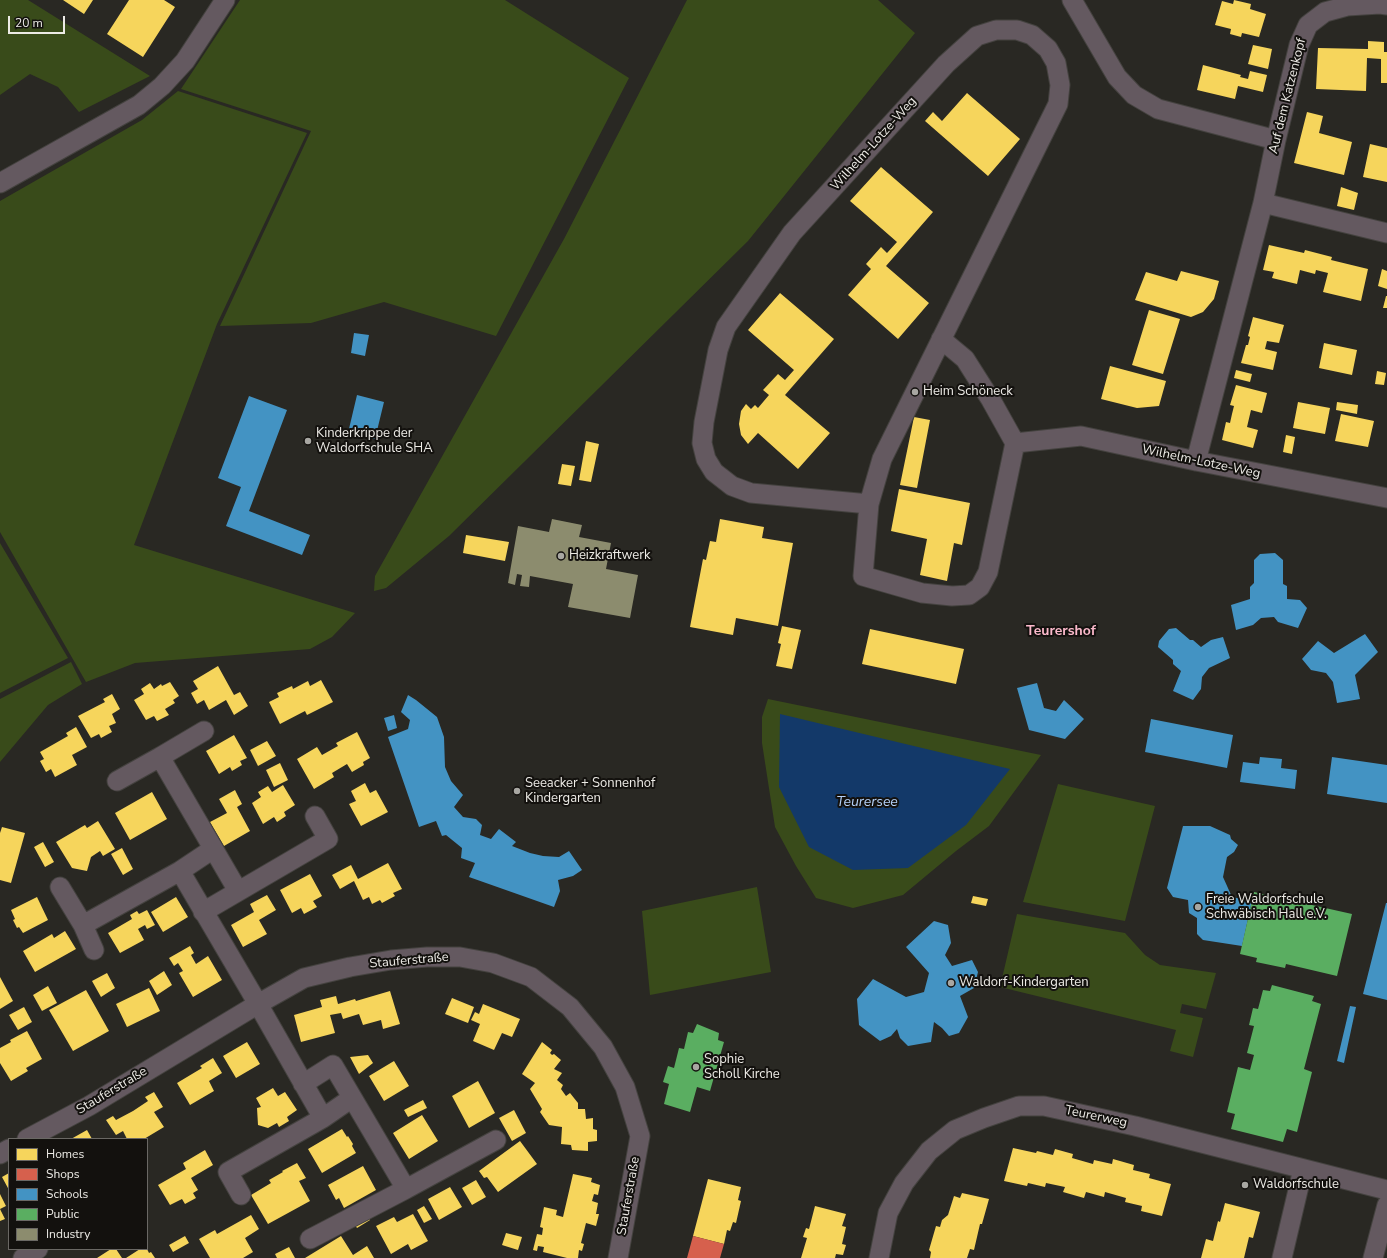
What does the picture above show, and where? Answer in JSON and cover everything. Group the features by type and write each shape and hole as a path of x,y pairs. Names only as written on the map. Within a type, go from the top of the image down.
{"street":[{"path":"0,183 139,106 162,86 185,61 225,0"},
{"path":"1072,0 1117,77 1134,95 1158,108 1276,140"},
{"name":"Auf dem Katzenkopf","path":"1196,461 1263,203 1276,140 1299,45 1308,25 1325,12 1347,6 1387,5"},
{"name":"Wilhelm-Lotze-Weg","path":"869,504 751,492 732,486 714,472 706,459 702,443 704,422 718,350 726,327 792,233 946,64 977,36 996,30 1017,30 1032,35 1048,49 1056,63 1060,85 1058,104 882,459 869,504 863,576 922,593 952,596 969,595 980,587 988,572 1014,443 1081,436 1196,461 1387,498"},
{"path":"1263,203 1387,234"},
{"path":"942,339 965,359 991,400 1014,443"},
{"path":"117,781 204,732"},
{"path":"160,757 238,891"},
{"path":"203,912 328,839 315,816"},
{"path":"83,926 180,871 213,849"},
{"path":"180,871 323,1118"},
{"path":"60,887 83,926 94,950"},
{"name":"Stauferstraße","path":"29,1138 88,1106 304,978 350,967 391,960 427,957 460,957 493,963 531,977 570,1007 603,1047 626,1088 640,1136 618,1258"},
{"path":"303,1084 333,1065 406,1188"},
{"path":"241,1195 228,1172 323,1118 352,1098"},
{"name":"Teurerweg","path":"879,1258 888,1213 904,1183 929,1151 955,1130 1019,1106 1044,1106 1135,1126 1303,1170 1387,1190"},
{"path":"310,1240 496,1140"},
{"path":"1282,1258 1303,1170"},
{"path":"1373,1258 1387,1204"},
{"path":"23,1258 36,1250"}],"green space":[{"path":"0,0 28,0 150,76 79,112 58,87 30,74 0,95"},
{"path":"240,0 505,0 629,78 496,336 384,302 311,323 220,326 311,131 181,89"},
{"path":"687,0 878,0 915,33 748,241 449,536 386,588 374,591 375,576 564,239"},
{"path":"178,91 307,133 217,324 134,545 355,613 332,637 310,649 135,663 86,682 0,532 0,201 142,120"},
{"path":"0,543 68,658 0,693"},
{"path":"71,662 82,684 48,705 0,762 0,699"},
{"name":"Teurersee","path":"768,699 1041,755 989,826 903,895 853,908 816,898 796,866 775,827 762,743 762,717"},
{"path":"1058,784 1155,806 1125,921 1023,902"},
{"path":"757,887 771,972 650,995 642,911"},
{"path":"1017,914 1125,933 1145,955 1160,965 1216,973 1206,1009 1182,1004 1180,1013 1203,1018 1193,1057 1170,1051 1176,1030 1000,987"}],"water":[{"name":"Teurersee","path":"780,714 1010,769 966,825 908,868 853,870 809,847 779,787"}],"building: Homes":[{"path":"63,0 93,0 84,14"},
{"path":"129,0 164,0 175,7 143,57 107,34"},
{"path":"1234,0 1251,4 1250,9 1266,14 1259,37 1242,33 1241,37 1230,34 1231,29 1215,25 1222,1 1233,4"},
{"path":"1368,41 1384,42 1384,52 1387,52 1387,83 1381,83 1381,59 1367,58 1366,91 1316,89 1318,48 1368,49"},
{"path":"1253,45 1272,49 1268,69 1248,64"},
{"path":"1203,65 1241,75 1240,77 1248,79 1250,71 1267,75 1263,92 1238,86 1235,99 1197,90"},
{"path":"967,93 1020,139 988,176 925,121 933,112 942,121"},
{"path":"1307,112 1323,116 1319,133 1352,142 1344,175 1294,163"},
{"path":"1370,144 1387,148 1387,182 1363,177"},
{"path":"881,167 933,212 886,266 929,303 898,339 848,295 871,269 866,264 881,247 887,253 897,242 850,201"},
{"path":"1341,187 1358,193 1354,210 1337,206"},
{"path":"1269,245 1304,253 1305,250 1332,257 1331,260 1368,269 1361,301 1323,292 1328,273 1316,270 1315,274 1300,270 1297,284 1272,278 1274,272 1263,270"},
{"path":"1382,269 1387,271 1387,289 1378,286"},
{"path":"1181,271 1219,281 1214,299 1203,312 1191,317 1135,300 1146,272 1177,281"},
{"path":"780,293 834,339 785,395 830,433 798,469 758,433 748,444 741,435 739,424 741,411 746,404 751,409 755,405 758,408 769,395 763,390 778,374 785,380 794,370 748,330"},
{"path":"1386,296 1387,308 1383,308"},
{"path":"1149,310 1180,319 1163,374 1132,365"},
{"path":"1253,317 1284,325 1279,343 1267,341 1265,349 1277,352 1273,370 1241,363 1246,345 1248,345 1250,337 1248,336"},
{"path":"1324,343 1357,350 1352,375 1319,368"},
{"path":"1110,366 1166,381 1159,406 1137,408 1101,399"},
{"path":"1236,370 1252,374 1250,382 1234,378"},
{"path":"1377,371 1386,373 1384,385 1375,384"},
{"path":"1236,385 1267,393 1262,413 1251,410 1247,427 1258,430 1253,448 1222,440 1226,422 1230,423 1234,406 1230,405"},
{"path":"1298,402 1330,408 1325,434 1293,428"},
{"path":"1337,402 1358,405 1357,414 1336,410"},
{"path":"1341,414 1374,421 1368,447 1335,441"},
{"path":"914,417 930,420 917,488 900,485"},
{"path":"1286,435 1295,437 1292,454 1283,452"},
{"path":"586,441 599,444 591,482 579,480"},
{"path":"562,464 575,466 571,486 558,484"},
{"path":"899,489 970,503 962,545 954,543 947,581 920,575 927,539 891,531"},
{"path":"720,519 764,527 762,538 793,543 778,626 736,618 733,635 690,627 703,559 706,560 710,541 716,542"},
{"path":"466,535 509,542 505,561 463,553"},
{"path":"782,626 801,630 792,669 776,666 781,644 778,643"},
{"path":"870,629 964,649 956,684 862,664"},
{"path":"218,666 234,695 240,692 248,706 234,715 226,700 209,710 204,700 197,704 191,693 198,689 193,681"},
{"path":"321,680 333,702 307,715 305,711 280,724 269,702 279,697 277,693 292,686 293,689 308,681 310,686"},
{"path":"170,682 179,696 173,700 175,703 165,709 169,715 157,721 154,716 146,720 134,700 144,694 141,689 150,683 154,689 161,684 162,686"},
{"path":"112,694 120,709 112,714 116,723 109,726 112,732 101,738 99,734 91,738 78,716 105,702 103,699"},
{"path":"76,727 87,747 72,755 77,765 55,777 51,769 46,772 40,761 44,759 40,752 68,736 66,733"},
{"path":"357,732 370,758 363,762 364,765 352,772 347,764 332,773 334,777 314,789 297,759 317,747 322,755 338,746 336,743"},
{"path":"234,735 247,758 240,761 242,765 232,771 230,767 219,774 206,751"},
{"path":"267,741 276,756 258,766 250,750"},
{"path":"280,763 288,780 274,787 266,770"},
{"path":"365,783 370,793 376,790 388,812 361,826 349,804 356,801 351,791"},
{"path":"283,785 295,805 284,812 286,816 277,822 274,817 263,824 252,803 261,797 258,792 268,786 272,792"},
{"path":"235,790 242,804 237,807 250,831 224,846 210,822 227,813 219,799"},
{"path":"152,792 167,819 130,840 115,813"},
{"path":"98,821 115,849 103,856 100,851 91,857 87,871 72,868 56,842 85,825 87,828"},
{"path":"2,827 25,833 11,883 0,880 0,833"},
{"path":"43,842 54,862 45,867 34,847"},
{"path":"122,848 133,869 123,875 111,854"},
{"path":"388,863 402,889 393,893 395,896 382,903 380,900 372,904 369,897 363,900 354,881 340,889 332,875 351,865 358,879"},
{"path":"310,874 322,896 313,901 317,907 304,914 301,908 292,913 280,890"},
{"path":"267,895 276,910 259,920 267,934 243,947 231,925 254,912 250,904"},
{"path":"973,896 988,899 986,906 971,903"},
{"path":"37,897 48,920 23,933 19,927 17,928 13,920 15,919 11,910"},
{"path":"176,897 188,917 163,932 151,912"},
{"path":"147,910 155,925 147,929 145,925 138,929 144,940 120,953 108,933 132,919 130,915 137,911 139,914"},
{"path":"65,931 76,949 35,972 23,951 52,934 54,938"},
{"path":"190,946 194,953 191,955 196,964 208,956 222,980 193,997 179,973 183,971 178,963 174,966 169,958"},
{"path":"164,971 172,985 157,995 149,981"},
{"path":"107,973 115,988 101,997 92,981"},
{"path":"0,977 13,1001 0,1009"},
{"path":"48,986 57,1003 42,1011 33,995"},
{"path":"149,988 160,1011 127,1027 116,1004"},
{"path":"86,990 109,1031 73,1051 49,1010"},
{"path":"390,991 400,1024 383,1029 381,1020 363,1025 359,1014 343,1019 341,1013 330,1015 335,1033 301,1042 294,1015 322,1007 320,1000 336,996 338,1004 355,999 356,1001"},
{"path":"452,998 474,1007 468,1023 445,1014"},
{"path":"483,1004 520,1019 512,1037 502,1033 494,1050 473,1041 480,1024 471,1020 475,1012 479,1014"},
{"path":"24,1007 32,1022 18,1030 9,1015"},
{"path":"27,1031 42,1059 26,1068 28,1071 11,1081 0,1063 0,1048 11,1042 10,1040"},
{"path":"247,1042 260,1064 236,1078 223,1056"},
{"path":"542,1042 552,1050 550,1053 552,1055 554,1054 561,1060 554,1069 562,1073 557,1080 563,1085 561,1089 566,1096 570,1093 578,1103 578,1109 585,1109 586,1119 593,1118 593,1129 597,1130 597,1141 588,1142 588,1151 572,1150 571,1145 561,1144 562,1127 549,1125 540,1112 542,1109 530,1089 535,1083 522,1074"},
{"path":"368,1055 373,1063 359,1074 350,1057"},
{"path":"213,1058 222,1073 209,1081 214,1091 190,1105 177,1083 202,1068 200,1066"},
{"path":"394,1061 409,1086 384,1101 369,1076"},
{"path":"478,1081 495,1113 469,1128 452,1096"},
{"path":"273,1088 278,1096 285,1092 297,1110 287,1117 289,1121 279,1127 277,1123 268,1128 258,1125 257,1108 261,1107 256,1098"},
{"path":"154,1092 163,1107 154,1112 164,1127 146,1138 126,1138 123,1131 116,1135 106,1120 113,1116 116,1120 133,1111 148,1101 145,1097"},
{"path":"423,1100 427,1108 408,1117 404,1110"},
{"path":"514,1110 526,1133 512,1141 499,1118"},
{"path":"422,1115 438,1141 409,1159 393,1133"},
{"path":"342,1129 353,1144 352,1146 356,1153 322,1173 308,1149"},
{"path":"87,1130 91,1138 73,1138"},
{"path":"520,1141 537,1164 498,1192 487,1177 484,1178 479,1171"},
{"path":"1013,1148 1053,1155 1055,1149 1073,1154 1072,1158 1093,1164 1094,1160 1112,1164 1113,1159 1134,1165 1133,1170 1150,1174 1149,1178 1171,1184 1162,1216 1141,1211 1142,1206 1125,1202 1126,1198 1105,1192 1104,1197 1086,1192 1084,1198 1063,1192 1065,1187 1046,1183 1045,1187 1028,1183 1027,1186 1004,1181"},
{"path":"205,1150 213,1165 191,1178 198,1190 193,1193 196,1198 185,1204 182,1199 170,1205 158,1185 186,1169 183,1163"},
{"path":"297,1163 306,1178 299,1181 310,1201 268,1224 251,1195 271,1183 269,1180"},
{"path":"363,1166 376,1190 344,1208 339,1198 336,1200 328,1185"},
{"path":"8,1174 8,1188 2,1177"},
{"path":"573,1174 592,1178 591,1182 600,1185 598,1195 594,1194 592,1201 598,1203 596,1214 599,1214 596,1226 586,1223 581,1243 584,1244 582,1251 579,1250 578,1258 567,1258 543,1252 544,1247 538,1246 537,1251 533,1250 537,1234 542,1235 543,1228 540,1227 544,1207 557,1210 556,1215 563,1217"},
{"path":"708,1179 741,1187 738,1200 741,1201 736,1223 733,1222 730,1231 727,1230 724,1244 693,1236"},
{"path":"476,1180 486,1197 472,1205 462,1188"},
{"path":"450,1187 462,1207 439,1220 428,1199"},
{"path":"962,1193 989,1199 982,1224 980,1224 974,1250 970,1249 967,1258 930,1258 931,1252 929,1250 936,1226 940,1227 942,1220 948,1215 954,1196 960,1198"},
{"path":"0,1194 6,1206 0,1209"},
{"path":"1225,1203 1260,1212 1253,1238 1249,1237 1244,1258 1201,1258 1206,1239 1213,1241 1218,1221 1220,1222"},
{"path":"424,1206 432,1219 424,1223 417,1210"},
{"path":"815,1206 846,1214 842,1226 846,1227 842,1244 846,1245 843,1255 836,1254 835,1258 801,1258 807,1238 803,1237 806,1228 809,1229"},
{"path":"0,1209 5,1219 0,1221"},
{"path":"367,1214 370,1220 357,1228 353,1222"},
{"path":"413,1214 428,1241 411,1250 408,1244 391,1254 376,1226 394,1217 397,1222"},
{"path":"251,1215 259,1229 245,1238 253,1252 243,1258 210,1258 199,1239 215,1230 217,1234"},
{"path":"506,1233 522,1237 518,1250 502,1245"},
{"path":"185,1236 189,1243 173,1252 169,1245"},
{"path":"341,1236 353,1255 367,1246 374,1258 305,1258"},
{"path":"289,1247 295,1258 277,1258 275,1254"},
{"path":"109,1250 117,1250 122,1258 97,1258"},
{"path":"138,1250 148,1250 155,1258 126,1258"}],"building: Shops":[{"path":"693,1236 724,1244 720,1258 687,1258"}],"building: Schools":[{"path":"354,333 369,335 365,356 351,353"},
{"path":"357,395 384,402 375,439 348,433"},
{"path":"249,396 287,410 249,511 310,535 302,555 226,526 241,487 218,478"},
{"path":"1275,553 1283,560 1283,584 1287,586 1287,599 1300,600 1307,608 1298,628 1278,622 1274,617 1261,618 1253,625 1236,630 1231,605 1250,599 1250,587 1254,583 1254,560 1260,554"},
{"path":"1176,628 1201,647 1211,640 1223,637 1230,658 1209,668 1202,677 1201,689 1193,700 1173,691 1181,671 1173,664 1173,660 1158,647 1159,641 1169,629"},
{"path":"1365,634 1378,652 1355,675 1360,699 1337,703 1333,682 1326,673 1311,670 1302,659 1318,641 1334,653"},
{"path":"1037,683 1044,708 1056,711 1064,700 1084,719 1065,739 1029,730 1017,688"},
{"path":"408,695 437,717 444,737 445,767 451,781 463,795 454,807 463,817 476,819 482,825 480,835 491,839 499,829 516,842 512,846 543,856 559,857 569,851 582,870 573,876 558,880 560,891 554,907 469,877 475,863 461,858 462,848 446,835 442,836 436,821 419,827 388,737 408,729 410,720 401,712"},
{"path":"394,715 397,728 388,731 384,718"},
{"path":"1151,719 1233,735 1227,768 1145,752"},
{"path":"1260,757 1282,759 1281,768 1297,770 1295,789 1240,782 1243,762 1259,764"},
{"path":"1332,757 1387,765 1387,803 1327,794"},
{"path":"1183,826 1210,826 1230,835 1231,839 1238,845 1234,852 1227,857 1223,877 1232,897 1252,901 1242,946 1203,940 1197,934 1197,918 1189,913 1188,900 1173,897 1167,888"},
{"path":"1387,903 1387,1000 1363,994"},
{"name":"Waldorf-Kindergarten","path":"934,921 948,925 951,943 945,955 952,966 972,960 978,972 974,988 960,996 968,1017 959,1033 949,1036 934,1022 931,1042 908,1046 900,1038 897,1029 891,1036 880,1041 859,1025 857,999 873,979 906,997 924,992 929,973 906,947"},
{"path":"1350,1006 1356,1007 1344,1063 1337,1061"}],"building: Public":[{"path":"1254,892 1352,914 1337,976 1286,964 1285,968 1256,962 1257,958 1240,954"},
{"path":"1272,985 1314,996 1312,1001 1321,1004 1304,1069 1312,1072 1297,1132 1287,1129 1283,1142 1231,1129 1235,1114 1227,1112 1238,1067 1250,1070 1254,1055 1247,1053 1254,1026 1249,1025 1253,1008 1258,1009 1263,990 1270,991"},
{"name":"Sophie Scholl Kirche","path":"697,1024 719,1033 718,1040 724,1042 710,1091 697,1087 690,1112 664,1104 669,1084 663,1082 668,1066 674,1068 679,1048 684,1049 688,1032 693,1033"}],"building: Industry":[{"name":"Heizkraftwerk","path":"552,519 582,525 579,537 611,543 606,569 638,575 630,618 568,607 573,584 530,576 529,587 520,586 522,575 517,574 515,585 508,583 518,526 549,532"}],"place":[{"name":"Heim Schöneck","path":"915,392"},
{"name":"Kinderkrippe der Waldorfschule SHA","path":"308,441"},
{"name":"Heizkraftwerk","path":"561,556"},
{"name":"Seeacker + Sonnenhof Kindergarten","path":"517,791"},
{"name":"Freie Waldorfschule Schwäbisch Hall e.V.","path":"1198,907"},
{"name":"Waldorf-Kindergarten","path":"951,983"},
{"name":"Sophie Scholl Kirche","path":"696,1067"},
{"name":"Waldorfschule","path":"1245,1185"}],"district":[{"name":"Teurershof","path":"1061,632"}]}
